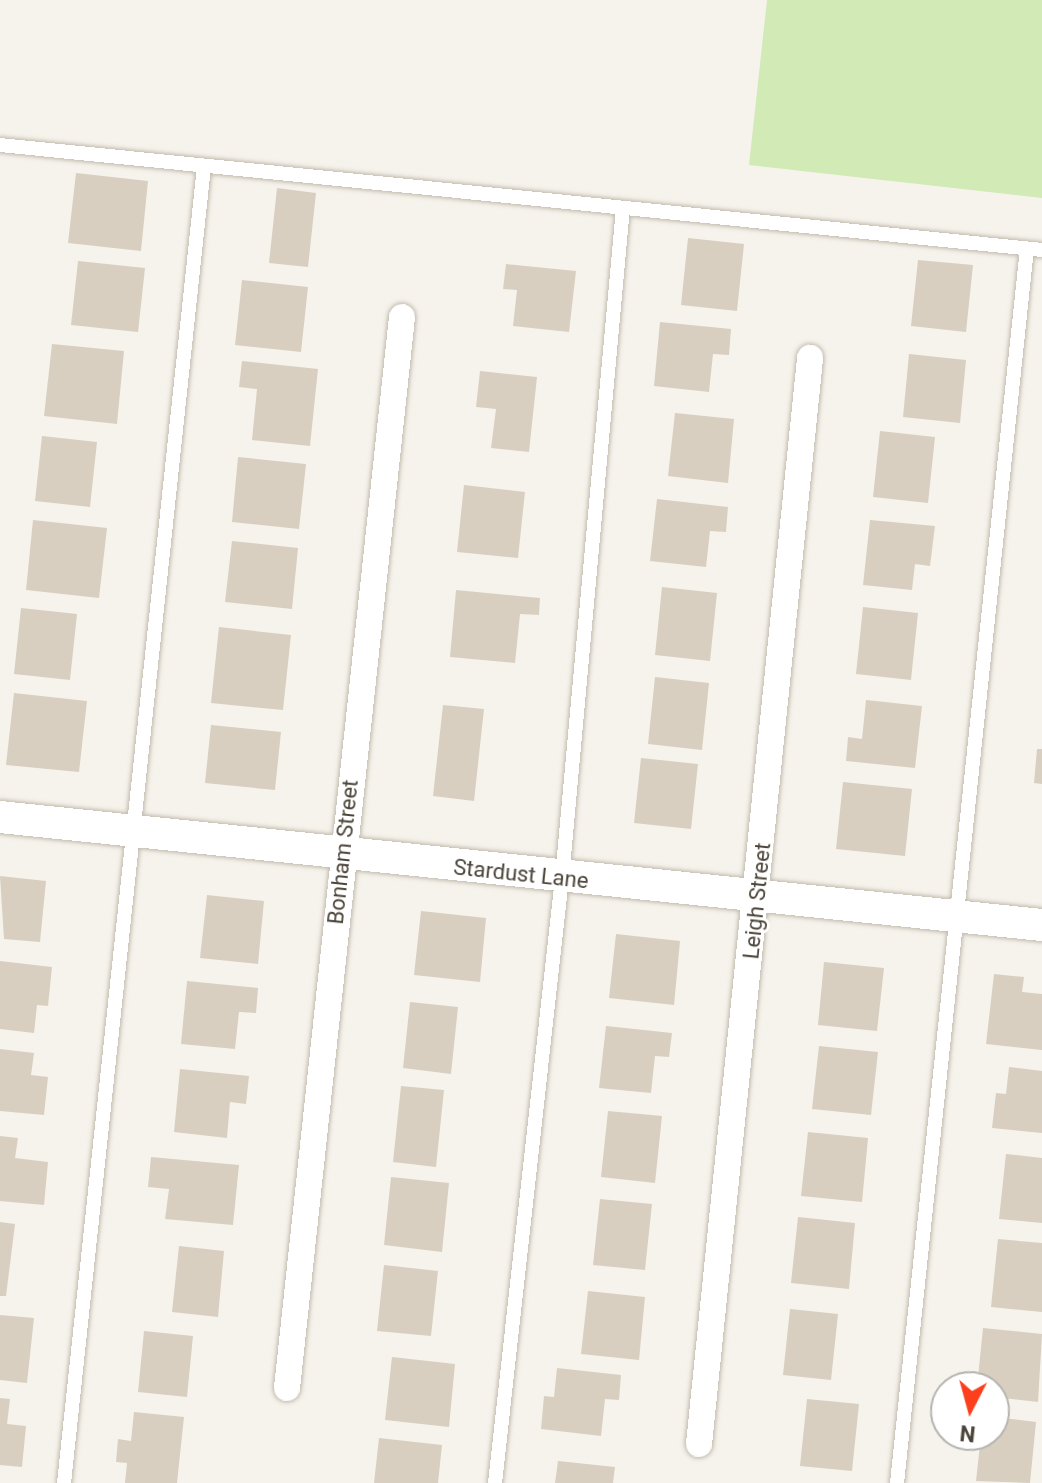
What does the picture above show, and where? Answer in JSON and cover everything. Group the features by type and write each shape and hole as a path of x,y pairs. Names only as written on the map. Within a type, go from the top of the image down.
{"street":[{"name":"Bonham Street","path":"287,1388 402,317"},
{"name":"Leigh Street","path":"699,1444 758,897 810,358"},
{"name":"Stardust Lane","path":"0,817 343,856 1042,925"}],"lane":[{"path":"0,145 1035,249 954,916 897,1483"},
{"path":"64,1483 137,833 204,166"},
{"path":"495,1483 562,878 623,208"}],"green space":[{"path":"767,0 1042,0 1042,198 749,165"}],"building":[{"path":"76,173 148,181 141,251 68,243"},
{"path":"277,188 316,193 308,267 269,263"},
{"path":"688,238 744,244 737,311 681,305"},
{"path":"918,260 973,265 966,332 911,326"},
{"path":"78,261 145,268 138,332 71,325"},
{"path":"506,264 576,271 569,332 513,326 517,290 503,289"},
{"path":"242,280 308,287 301,352 235,345"},
{"path":"660,322 731,329 729,355 713,354 709,392 654,386"},
{"path":"52,344 124,351 117,424 44,416"},
{"path":"909,354 966,360 960,423 903,417"},
{"path":"242,361 318,369 310,446 252,440 257,389 239,387"},
{"path":"480,371 537,377 529,452 491,448 496,409 476,407"},
{"path":"675,413 734,419 728,483 668,476"},
{"path":"880,431 935,437 928,503 873,497"},
{"path":"42,436 97,442 90,507 35,501"},
{"path":"238,457 306,464 299,529 232,522"},
{"path":"464,485 525,492 518,558 457,552"},
{"path":"657,499 728,507 726,532 710,531 706,567 650,561"},
{"path":"33,520 107,528 99,598 26,590"},
{"path":"870,520 935,526 930,566 915,564 912,590 863,585"},
{"path":"232,541 298,548 292,609 225,602"},
{"path":"662,587 717,593 710,661 655,655"},
{"path":"456,590 540,598 539,615 520,614 515,663 450,657"},
{"path":"863,607 918,613 911,680 856,674"},
{"path":"21,608 77,614 70,680 14,674"},
{"path":"219,627 291,635 283,710 211,703"},
{"path":"655,677 709,683 702,750 648,744"},
{"path":"14,693 87,701 79,772 6,765"},
{"path":"866,700 922,706 915,768 846,761 848,737 862,739"},
{"path":"443,705 484,709 474,801 433,796"},
{"path":"211,725 281,732 275,790 205,783"},
{"path":"1037,749 1042,749 1042,784 1034,783"},
{"path":"641,758 698,764 691,829 634,823"},
{"path":"843,782 912,789 905,856 836,849"},
{"path":"0,876 46,881 40,942 4,939"},
{"path":"207,895 264,901 258,964 200,958"},
{"path":"421,911 486,918 480,982 414,975"},
{"path":"616,934 680,941 674,1005 609,998"},
{"path":"0,961 52,967 48,1006 37,1005 34,1033 0,1029"},
{"path":"824,962 884,968 877,1031 818,1025"},
{"path":"994,974 1024,977 1022,992 1042,994 1042,1050 986,1044"},
{"path":"187,981 258,988 256,1013 239,1012 235,1049 181,1044"},
{"path":"410,1002 458,1007 451,1074 403,1068"},
{"path":"606,1026 672,1033 669,1057 655,1056 651,1093 599,1088"},
{"path":"819,1046 878,1052 871,1115 812,1109"},
{"path":"0,1049 34,1053 31,1075 48,1077 44,1115 0,1111"},
{"path":"1009,1067 1042,1071 1042,1133 992,1128 996,1093 1006,1094"},
{"path":"180,1069 249,1076 246,1104 230,1102 227,1138 174,1132"},
{"path":"401,1086 444,1090 436,1167 393,1162"},
{"path":"608,1111 662,1116 655,1183 601,1177"},
{"path":"808,1132 868,1138 862,1202 801,1196"},
{"path":"0,1136 18,1138 15,1158 48,1162 44,1205 0,1201"},
{"path":"1006,1154 1042,1158 1042,1223 999,1219"},
{"path":"151,1157 239,1165 233,1225 165,1219 169,1189 148,1187"},
{"path":"391,1177 449,1183 442,1252 384,1245"},
{"path":"600,1199 652,1204 645,1270 593,1265"},
{"path":"798,1217 855,1223 849,1289 791,1283"},
{"path":"0,1222 15,1224 6,1296 0,1296"},
{"path":"998,1239 1042,1243 1042,1312 991,1307"},
{"path":"179,1246 224,1251 218,1317 172,1312"},
{"path":"384,1265 438,1271 431,1336 377,1331"},
{"path":"588,1291 645,1297 639,1360 581,1354"},
{"path":"790,1309 838,1314 831,1380 783,1375"},
{"path":"0,1315 34,1318 27,1383 0,1380"},
{"path":"983,1328 1042,1334 1038,1402 1010,1399 1010,1371 979,1371"},
{"path":"144,1331 193,1336 187,1397 138,1392"},
{"path":"392,1357 455,1364 449,1427 385,1420"},
{"path":"557,1368 621,1375 619,1400 605,1399 601,1436 541,1429 544,1396 554,1397"},
{"path":"0,1398 10,1399 7,1424 26,1426 22,1467 0,1465"},
{"path":"807,1399 859,1404 852,1471 800,1466"},
{"path":"134,1412 184,1417 177,1483 125,1483 127,1463 116,1462 118,1439 131,1441"},
{"path":"1010,1419 1036,1422 1030,1483 976,1481 979,1451 1010,1451"},
{"path":"379,1438 442,1445 438,1483 374,1483"},
{"path":"558,1461 615,1467 613,1483 555,1483"}]}
